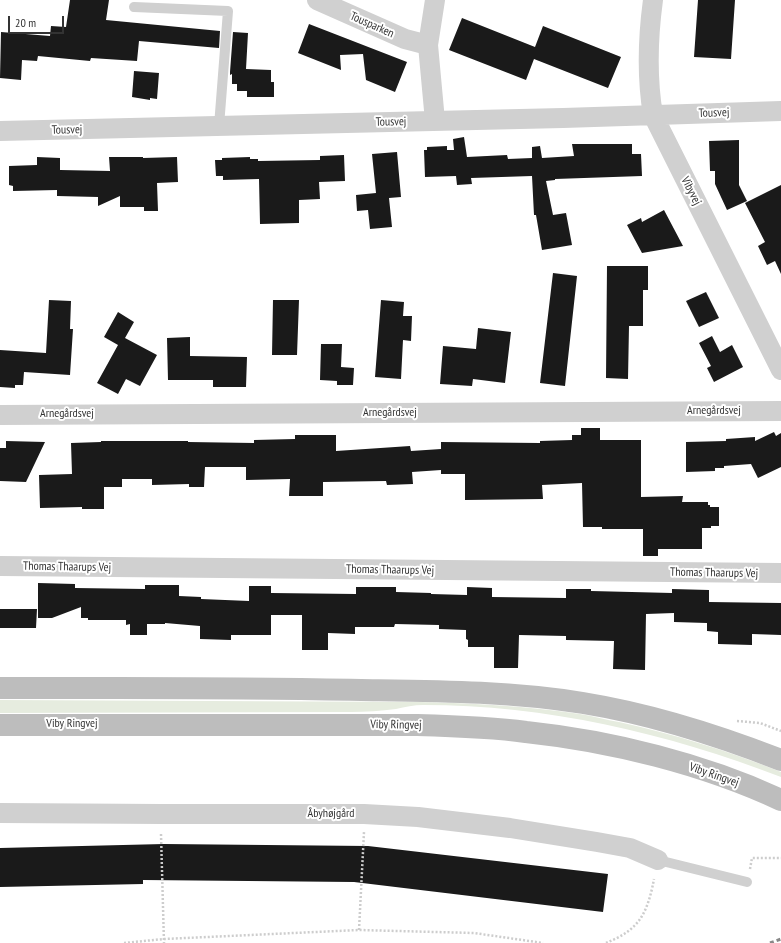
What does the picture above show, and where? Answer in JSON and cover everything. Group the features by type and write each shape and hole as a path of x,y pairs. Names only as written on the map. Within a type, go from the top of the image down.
{"main road":[{"path":"0,688 313,688 476,692 530,696 584,703 642,715 747,746 781,760"},
{"name":"Viby Ringvej","path":"0,724 417,725 473,727 527,732 578,739 629,749 732,780 781,800"},
{"path":"681,764 781,785"}],"street":[{"name":"Tousparken","path":"317,0 405,40 428,46"},
{"path":"435,0 428,46 435,121"},
{"name":"Vibyvej","path":"653,0 649,63 650,102 652,115 781,370"},
{"name":"Tousvej","path":"0,132 781,111"},
{"name":"Arnegårdsvej","path":"0,415 781,411"},
{"name":"Thomas Thaarups Vej","path":"0,566 781,573"},
{"name":"Åbyhøjgård","path":"0,813 364,814 441,820 510,828 582,839 630,848 658,860"}],"lane":[{"path":"134,7 228,11 219,126"},
{"path":"658,860 747,882"}],"path":[{"path":"760,723 781,731"},
{"path":"161,814 164,943"},
{"path":"359,930 364,814"},
{"path":"747,882 752,858 781,858"},
{"path":"606,943 618,938 634,927 644,912 652,892 658,860"},
{"path":"124,943 164,939 359,930 474,933 543,943"}],"shaded area":[{"path":"0,700 420,702 520,707 580,714 640,727 741,757 781,772 781,777 738,761 650,735 605,724 515,710 469,706 423,705 357,712 0,713"}],"building":[{"path":"70,0 109,0 106,20 220,31 219,48 139,41 137,61 91,58 90,61 38,56 37,61 22,60 21,80 0,78 1,32 50,36 51,26 66,27"},
{"path":"698,0 735,0 731,59 694,57"},
{"path":"462,18 535,47 543,26 621,57 608,88 534,59 526,80 449,50"},
{"path":"309,24 407,62 395,92 366,80 363,54 340,55 341,70 298,53"},
{"path":"233,32 248,33 246,69 271,70 271,82 274,82 274,97 247,97 247,91 237,91 237,84 232,84 232,74 230,75 230,72"},
{"path":"134,71 159,73 157,99 150,98 150,100 132,97"},
{"path":"464,137 467,157 507,155 508,159 532,158 532,147 540,146 542,158 574,156 572,144 632,144 632,154 641,154 642,176 555,179 546,181 553,215 566,213 572,245 542,250 536,215 534,215 532,176 471,178 472,184 457,185 456,176 425,177 424,150 427,150 427,147 447,146 447,150 454,150 453,139"},
{"path":"739,140 739,185 747,201 727,210 715,184 715,171 710,171 709,141"},
{"path":"397,152 401,197 389,198 392,227 370,229 368,210 357,211 356,195 376,193 372,154"},
{"path":"344,155 345,181 319,182 320,199 299,200 299,223 260,224 259,179 223,180 223,176 216,176 215,160 222,160 222,158 250,157 250,159 258,159 258,161 320,160 320,156"},
{"path":"37,157 60,158 60,170 110,171 109,157 177,157 178,182 157,183 158,211 144,211 144,207 120,207 120,196 98,206 98,197 57,196 57,190 13,191 13,186 9,185 9,166 37,165"},
{"path":"781,185 781,274 775,261 767,265 758,246 765,242 745,203"},
{"path":"664,210 683,246 642,253 627,225 641,218 642,222"},
{"path":"607,266 648,266 648,290 643,290 643,326 629,326 628,379 606,378"},
{"path":"553,273 577,276 565,386 540,383"},
{"path":"706,292 719,318 699,327 686,301"},
{"path":"49,300 71,301 70,329 73,329 70,375 24,372 23,385 15,385 15,388 0,387 0,350 46,353"},
{"path":"273,300 299,300 297,355 272,355"},
{"path":"381,300 404,302 403,316 412,316 411,341 403,340 401,379 375,377"},
{"path":"118,312 134,322 125,338 157,355 140,386 126,379 118,394 97,383 118,345 104,337"},
{"path":"478,328 511,332 505,383 473,379 472,386 440,384 443,346 476,349"},
{"path":"712,336 720,352 732,345 743,367 714,382 707,368 711,366 699,343"},
{"path":"190,337 190,356 247,357 246,387 213,387 213,380 168,380 167,338"},
{"path":"321,344 342,344 341,367 354,368 353,385 337,385 337,381 320,380"},
{"path":"581,428 600,428 600,440 641,440 641,497 683,496 682,502 708,502 710,507 719,507 719,526 702,528 702,549 658,549 658,556 643,556 643,529 602,529 602,527 583,527 582,483 542,485 543,499 465,500 465,474 441,474 441,470 412,472 413,484 387,485 386,481 323,482 323,496 289,496 290,479 246,480 246,467 205,467 204,487 189,487 189,484 152,485 152,479 122,479 122,487 104,487 104,509 82,509 82,507 40,508 39,475 72,474 71,443 101,441 188,441 254,443 254,440 295,439 295,435 336,435 336,451 410,446 411,451 441,449 441,442 540,443 540,441 572,440 572,435 581,435"},
{"path":"774,432 776,436 781,433 781,467 758,478 751,464 724,466 724,468 715,468 715,471 686,472 686,442 726,441 726,439 755,437 755,441"},
{"path":"6,441 45,442 26,482 0,481 0,448 6,448"},
{"path":"38,583 75,584 75,588 145,589 145,585 179,585 179,596 201,597 201,599 249,601 249,586 271,586 271,593 356,594 356,587 396,587 396,592 467,595 467,587 492,588 492,597 566,598 566,589 672,593 672,589 709,590 709,602 781,603 781,635 752,634 752,645 718,644 718,632 707,631 707,623 674,622 674,613 646,614 645,670 613,669 614,641 566,640 566,636 519,635 518,668 494,668 494,647 468,647 466,630 439,629 439,625 395,624 394,627 355,627 355,634 328,633 328,650 302,650 302,615 271,615 271,635 231,635 231,640 200,639 200,626 165,623 147,624 147,635 130,635 130,624 126,625 126,620 88,620 88,618 81,618 81,607 52,618 38,618"},
{"path":"0,609 37,609 36,628 0,628"},
{"path":"164,844 368,846 608,874 603,912 354,882 143,880 143,884 0,887 0,848"}],"railway":[{"path":"770,943 781,939"}]}
